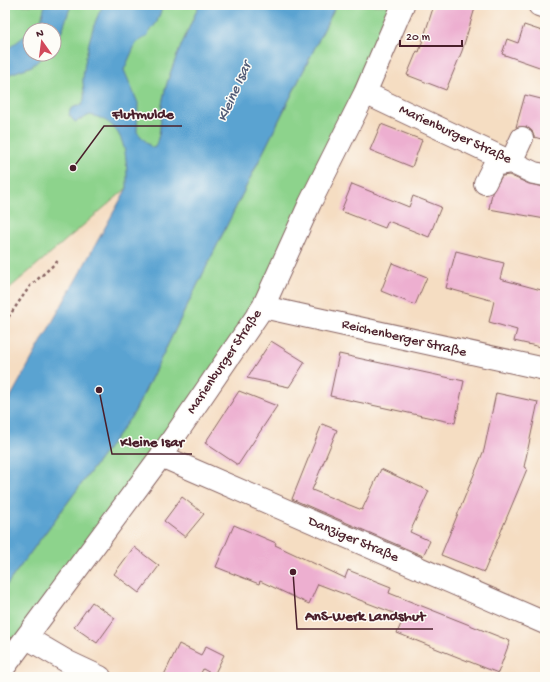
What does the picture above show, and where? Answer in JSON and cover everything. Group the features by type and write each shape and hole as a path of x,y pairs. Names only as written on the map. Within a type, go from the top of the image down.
{"street":[{"name":"Marienburger Straße","path":"5,666 161,456 263,306 310,203 365,93 404,5"},
{"path":"539,5 545,7"},
{"name":"Marienburger Straße","path":"365,93 534,173 545,175"},
{"path":"485,183 494,165 511,162 522,138"},
{"name":"Reichenberger Straße","path":"263,306 545,369"},
{"name":"Danziger Straße","path":"161,456 545,624"},
{"path":"27,638 68,662 100,677"}],"path":[{"path":"5,322 30,286 59,260"}],"green space":[{"path":"5,5 199,5 174,64 166,88 162,105 159,136 155,148 127,188 5,292"},
{"path":"336,5 403,5 263,307 5,658 5,587 134,413"}],"water":[{"path":"45,5 71,5 62,31 62,22 39,22"},
{"path":"103,5 163,5 157,22 146,37 136,43 124,70 138,103 137,132 152,148 155,147 159,135 163,99 169,75 199,5 336,5 134,413 5,587 5,407 127,188 125,153 118,133 111,125 102,119 90,115 75,122 69,115 70,110 74,107 82,105 84,95 83,77 87,49 95,22"},
{"path":"22,38 22,62 37,62 32,66 5,76 5,51"}],"building":[{"path":"434,5 466,5 475,8 462,51 446,90 407,75 417,51 419,52"},
{"path":"524,25 545,32 545,69 502,54 507,39 518,43"},
{"path":"525,95 545,100 545,140 534,137 532,131 527,127 516,127"},
{"path":"381,124 422,140 412,167 370,150"},
{"path":"509,175 529,184 545,187 545,219 489,209 492,193 502,176"},
{"path":"352,184 409,207 413,196 441,207 429,237 388,221 385,228 341,211"},
{"path":"456,251 504,263 500,279 545,291 545,348 514,341 517,330 489,322 494,301 446,288"},
{"path":"392,263 427,277 415,305 381,291"},
{"path":"271,341 305,362 289,387 247,378"},
{"path":"339,354 464,381 455,423 330,396"},
{"path":"239,391 277,406 238,465 205,443"},
{"path":"496,393 538,402 524,467 527,469 484,572 441,555 484,450"},
{"path":"322,424 337,430 312,490 362,510 381,469 429,491 410,532 430,541 423,556 292,499"},
{"path":"182,497 204,514 185,537 164,521"},
{"path":"234,525 276,543 275,545 345,578 348,570 391,587 389,593 510,641 498,673 397,633 404,617 318,584 309,604 260,581 259,584 216,567"},
{"path":"134,547 159,566 139,593 114,574"},
{"path":"92,602 115,618 97,643 74,627"},
{"path":"179,644 201,655 206,646 224,655 214,675 203,669 199,677 163,677"}],"place":[{"name":"Flutmulde","path":"73,168"},
{"name":"Kleine Isar","path":"99,390"},
{"name":"AnS-Werk Landshut","path":"293,572"}]}
